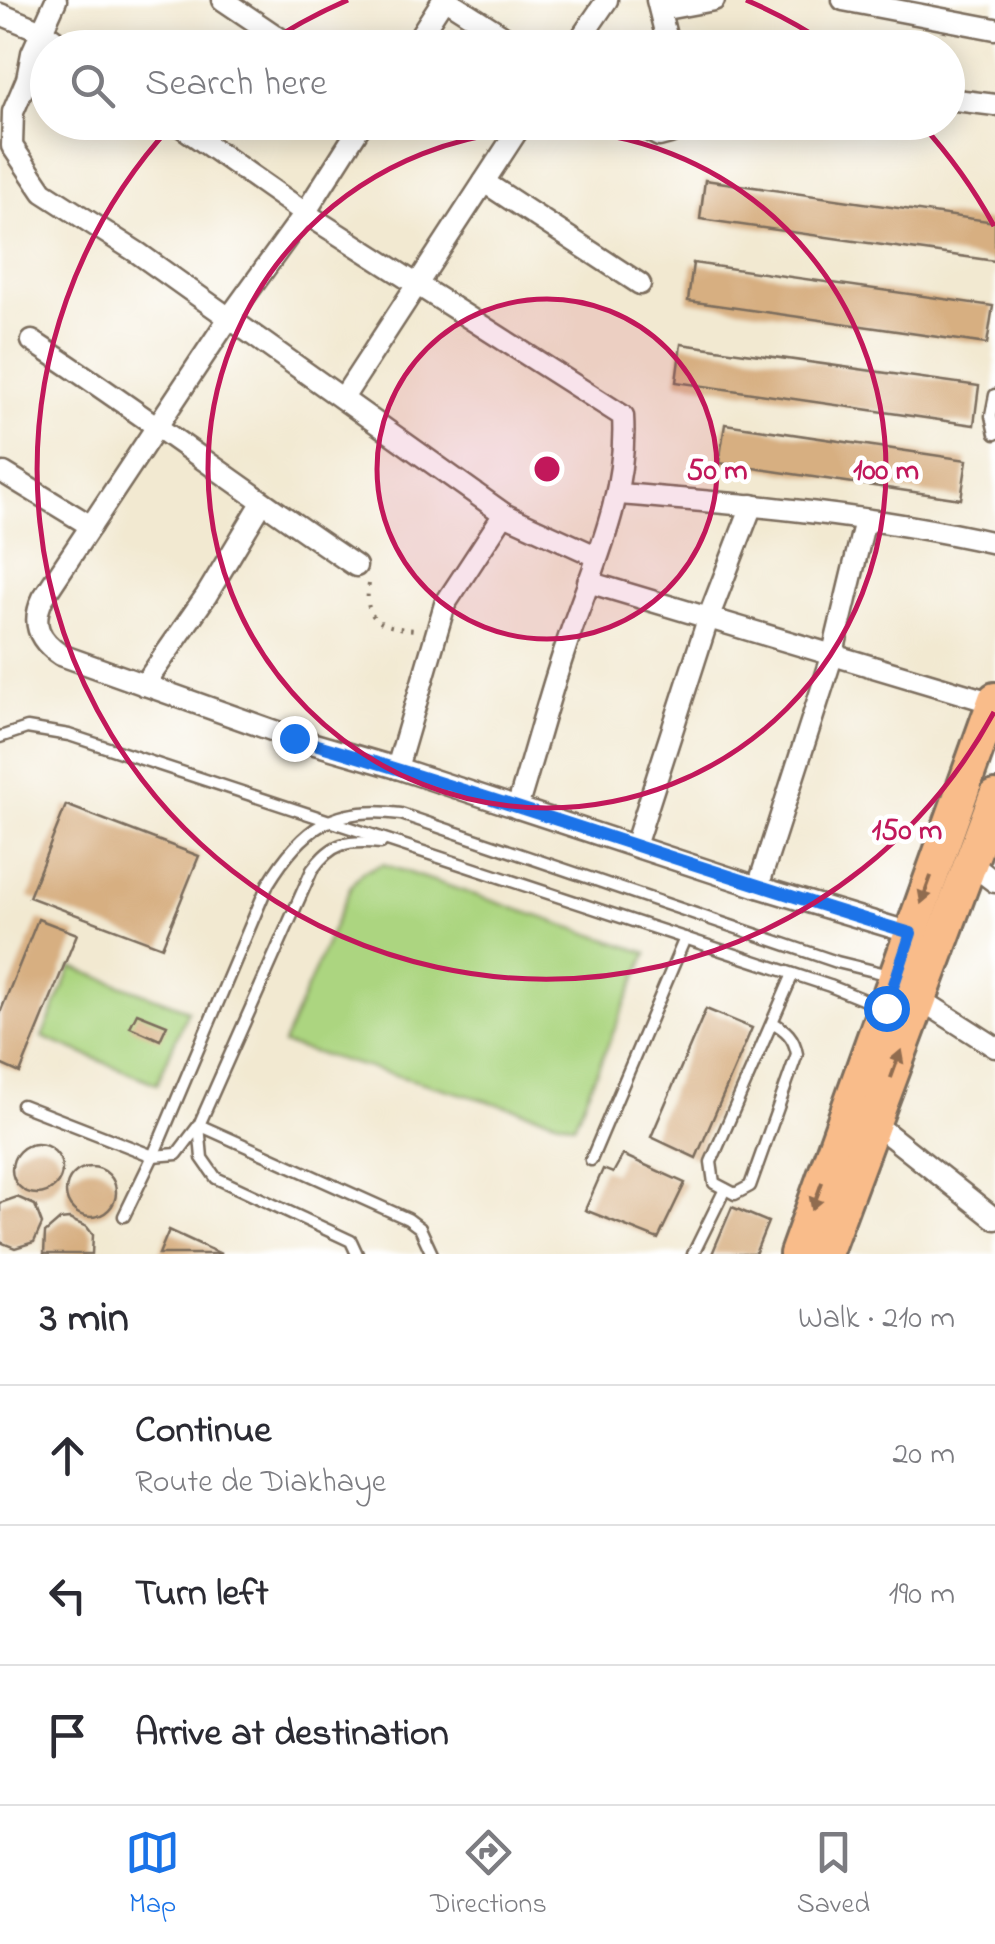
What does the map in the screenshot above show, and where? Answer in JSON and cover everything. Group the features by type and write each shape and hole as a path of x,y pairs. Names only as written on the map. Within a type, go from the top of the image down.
{"main road":[{"path":"796,1254 994,701"},
{"path":"826,1254 920,999 983,872 995,797"}],"street":[{"path":"45,30 56,0"},
{"path":"223,0 267,30"},
{"path":"424,30 445,0 493,30"},
{"path":"586,30 607,0"},
{"path":"665,30 659,5 714,0"},
{"path":"844,0 995,29"},
{"path":"0,14 39,30"},
{"path":"30,66 6,145 43,192 138,253 504,514 596,556"},
{"path":"965,101 995,105"},
{"path":"200,140 304,213 623,416 619,494 518,808"},
{"path":"351,140 43,598 36,612 38,632 45,644 60,656 294,738 911,933"},
{"path":"343,398 512,140"},
{"path":"484,182 640,284"},
{"path":"32,341 160,426 262,504 356,566"},
{"path":"4,473 91,526"},
{"path":"619,494 752,505 995,542"},
{"path":"144,685 206,596 262,504"},
{"path":"635,846 709,616 752,505"},
{"path":"396,768 445,604 504,514"},
{"path":"758,887 832,656 865,520"},
{"path":"588,582 994,701"},
{"path":"920,999 995,1047"},
{"path":"874,1124 995,1219"}],"lane":[{"path":"995,394 995,434"},
{"path":"0,737 16,729 53,730 686,938 886,1008"},
{"path":"124,1216 268,884 293,847 326,821 368,812 401,814 837,962 896,976"},
{"path":"22,1106 153,1156 177,1154 199,1124 312,870 326,851 346,843 396,844"},
{"path":"591,1160 686,938"},
{"path":"772,1022 787,1032 797,1054 750,1186 735,1194 714,1184 711,1162 772,1022 793,974"},
{"path":"199,1124 202,1158 216,1178 351,1241 357,1254"},
{"path":"199,1124 408,1219 420,1228 432,1254"},
{"path":"693,1254 724,1189"}],"path":[{"path":"356,566 370,575 366,599 378,622 435,632"}],"green space":[{"path":"383,864 647,953 574,1125 283,1044 351,886 362,872"},
{"path":"72,967 188,1010 157,1084 42,1037"}],"building":[{"path":"705,180 995,222 995,261 700,219"},
{"path":"693,263 993,306 987,344 688,301"},
{"path":"681,344 979,386 974,425 676,382"},
{"path":"725,424 967,460 961,499 719,463"},
{"path":"66,805 199,856 162,947 29,897"},
{"path":"38,919 77,934 20,1073 0,1064 0,1013"},
{"path":"706,1009 752,1028 696,1158 651,1137"},
{"path":"137,1013 167,1025 160,1040 130,1027"},
{"path":"27,1145 47,1145 61,1159 61,1179 47,1193 27,1193 13,1179 13,1159"},
{"path":"623,1155 685,1183 658,1239 585,1210 603,1169 613,1173"},
{"path":"81,1168 101,1168 115,1182 115,1202 101,1216 81,1216 67,1202 67,1182"},
{"path":"17,1197 35,1205 42,1224 34,1242 15,1248 0,1242 0,1203"},
{"path":"732,1207 768,1222 755,1254 712,1254"},
{"path":"69,1219 87,1227 93,1235 92,1254 44,1254 45,1233 60,1220"},
{"path":"169,1230 221,1254 159,1254"}],"route":[{"path":"294,738 911,933 886,1008"}]}
